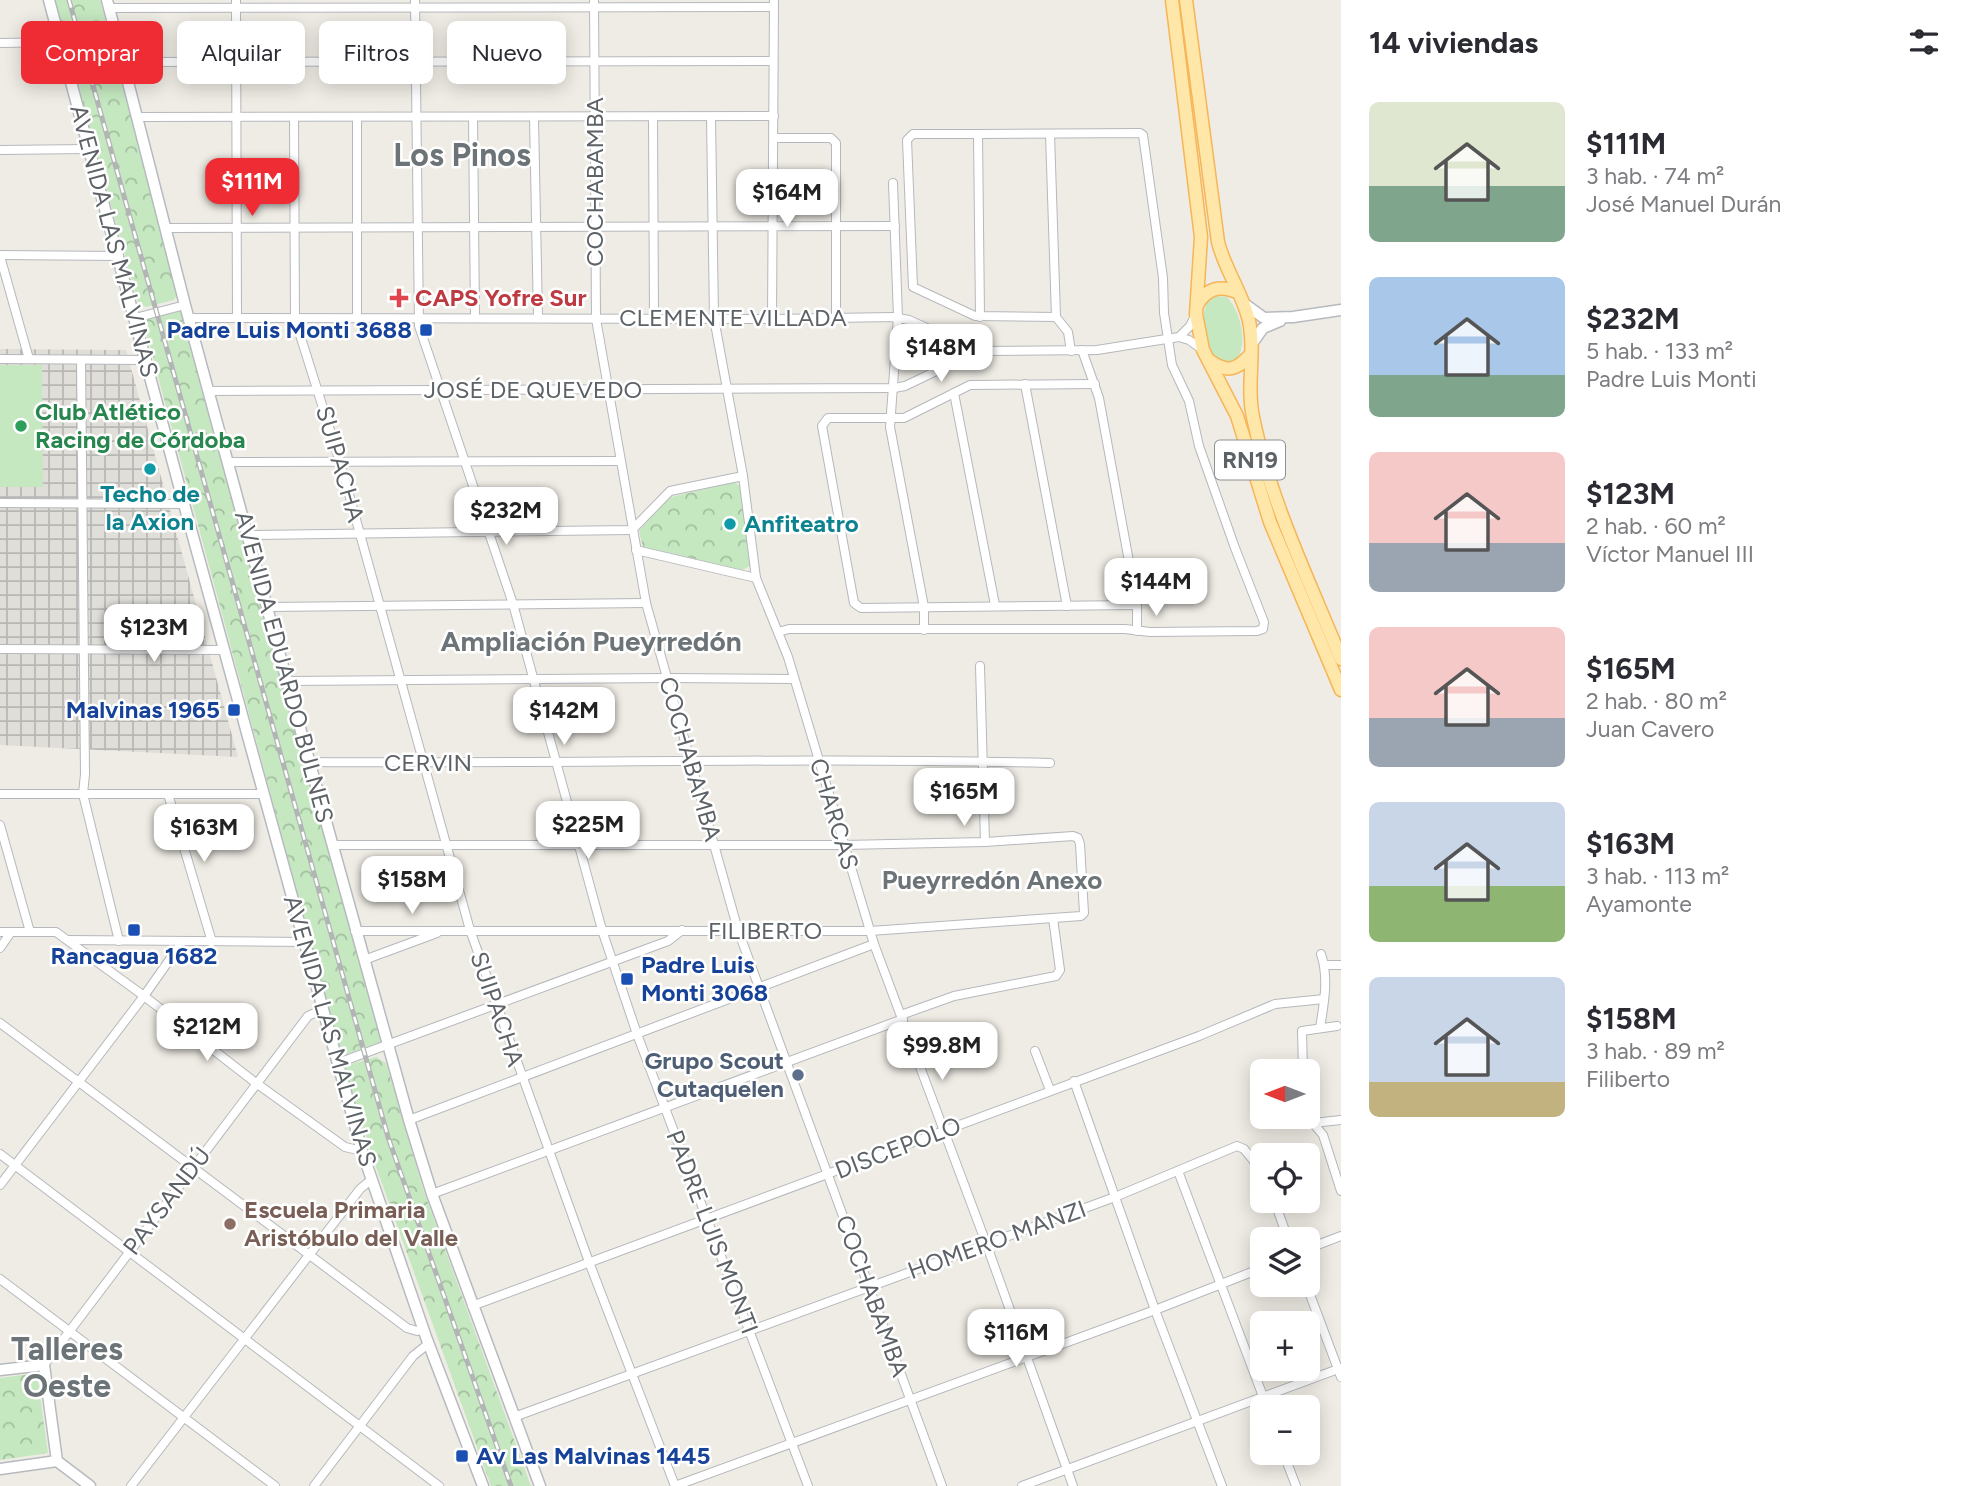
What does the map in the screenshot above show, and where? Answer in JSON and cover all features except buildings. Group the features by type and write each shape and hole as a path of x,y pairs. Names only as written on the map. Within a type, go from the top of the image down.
{"main road":[{"name":"AVENIDA LAS MALVINAS","path":"49,0 55,21"},
{"name":"RN19","path":"1171,0 1201,237 1196,310 1205,355 1232,403 1270,522 1341,690"},
{"name":"RN19","path":"1186,0 1216,233 1226,269 1248,318 1251,350 1250,402 1284,519 1341,659"},
{"name":"AVENIDA EDUARDO BULNES","path":"108,4 112,21"},
{"name":"AVENIDA LAS MALVINAS","path":"72,84 362,1151 428,1344 482,1486"},
{"name":"AVENIDA EDUARDO BULNES","path":"129,84 247,535 387,1045 432,1194 540,1486"},
{"path":"1196,310 1206,292 1213,289 1226,289 1240,297 1264,318 1341,310"},
{"path":"1205,355 1220,368 1230,370 1238,366 1251,350 1259,332 1267,326 1293,317"},
{"path":"0,1370 44,1364 57,1461"},
{"path":"0,1469 57,1461 90,1486"}],"street":[{"name":"PADRE LUIS MONTI","path":"415,3 415,21"},
{"path":"108,4 774,4 772,319"},
{"name":"COCHABAMBA","path":"594,4 596,319 646,603 738,930 942,1486"},
{"path":"0,43 21,43"},
{"path":"433,62 774,61"},
{"path":"236,84 237,318"},
{"name":"PADRE LUIS MONTI","path":"415,84 417,318 513,604 612,961 664,1107 808,1486"},
{"path":"138,117 774,116"},
{"name":"SUIPACHA","path":"294,117 295,319 340,462 470,930 589,1262 675,1486"},
{"path":"357,117 357,320"},
{"path":"473,117 475,318"},
{"path":"653,117 654,318"},
{"name":"CHARCAS","path":"711,117 714,318 743,475 756,578 778,632 874,944 1073,1486"},
{"path":"534,118 538,318"},
{"path":"778,632 789,629 1263,629 1264,622 1199,446 1189,401 1172,365 1143,135 913,134 907,140 913,287 968,314 980,317 1056,317"},
{"path":"978,134 980,317"},
{"path":"1050,134 1056,317 1068,332 1071,351"},
{"path":"774,138 831,138 836,143 836,318"},
{"path":"0,149 89,149"},
{"path":"893,183 898,317 890,418 925,607 924,630"},
{"path":"166,228 895,226"},
{"path":"29,359 0,256 119,256"},
{"path":"135,318 186,305"},
{"path":"1179,337 1188,329 1196,310"},
{"path":"898,317 978,351 1071,351 1179,337 1189,340 1205,355"},
{"name":"CLEMENTE VILLADA","path":"189,318 357,320 898,317"},
{"path":"1082,350 1099,398 1137,605 1137,631"},
{"name":"JOSÉ DE QUEVEDO","path":"209,391 894,388 905,386 978,351"},
{"path":"0,359 147,360"},
{"path":"81,360 83,794 119,941"},
{"path":"1025,384 1067,606"},
{"path":"1095,384 970,385 908,416 828,418 822,426 854,603 861,608 1137,605"},
{"path":"954,393 995,605"},
{"path":"228,462 620,461"},
{"path":"247,535 632,530 670,491 743,475"},
{"path":"0,503 184,504"},
{"path":"636,550 756,578"},
{"path":"267,607 646,603"},
{"path":"0,649 224,650"},
{"path":"332,845 714,846 985,842 980,666"},
{"path":"287,681 667,677 793,679"},
{"name":"CERVIN","path":"310,762 818,760 1050,763"},
{"path":"0,794 264,794"},
{"path":"168,794 212,942"},
{"path":"0,825 30,932"},
{"name":"FILIBERTO","path":"355,931 870,931 1081,916 1084,913 1078,838 1073,836 985,842"},
{"path":"432,1194 786,1062 954,996 1056,976 1060,970 1053,918"},
{"name":"FILIBERTO","path":"365,960 444,930"},
{"path":"338,1063 668,941 681,930"},
{"path":"0,932 56,932 345,1147 362,1151"},
{"path":"1,944 11,932"},
{"path":"68,940 304,942"},
{"path":"0,1185 182,942"},
{"path":"409,1120 874,944"},
{"path":"1321,954 1324,965 1321,1028"},
{"path":"1324,965 1341,965"},
{"name":"DISCEPOLO","path":"472,1306 1199,1036 1275,1004 1324,999"},
{"name":"PAYSANDÚ","path":"44,1364 308,1016 323,1009"},
{"path":"0,1023 407,1328 417,1331 423,1329"},
{"path":"1302,1059 1302,1031 1337,1026"},
{"path":"1035,1051 1050,1090"},
{"path":"1074,1081 1155,1310 1222,1486"},
{"path":"1320,1120 1341,1120"},
{"path":"1316,1129 1326,1144 1341,1191"},
{"name":"HOMERO MANZI","path":"514,1417 1115,1197 1241,1147 1250,1157"},
{"path":"0,1154 439,1486"},
{"path":"1178,1171 1262,1395"},
{"path":"131,1486 360,1189 372,1179"},
{"path":"1320,1245 1341,1236"},
{"path":"675,1486 1250,1273"},
{"path":"0,1279 275,1486"},
{"path":"1269,1395 1340,1371 1311,1297"},
{"path":"314,1486 413,1356 428,1344"},
{"path":"1022,1486 1250,1402"},
{"path":"1288,1465 1296,1486"}],"shaded area":[{"path":"0,349 126,350 238,757 0,745"}],"green space":[{"path":"55,0 100,0 106,21 61,21"},
{"path":"78,84 123,84 179,292 174,300 146,307 138,303"},
{"path":"1213,296 1227,297 1239,320 1242,347 1235,362 1224,362 1216,356 1205,337 1204,313"},
{"path":"178,309 187,318 381,1034 381,1042 347,1054 340,1051 144,325 147,318"},
{"name":"Club Atlético Racing de Córdoba","path":"0,365 42,365 43,487 0,487"},
{"path":"734,482 740,486 751,565 743,570 643,547 639,531 667,498"},
{"path":"376,1057 386,1063 423,1189 531,1486 491,1486 376,1167 345,1071 347,1065"},
{"path":"37,1373 48,1453 0,1460 0,1378"}],"railway":[{"path":"69,0 388,1137 511,1486"}],"place":[{"name":"CAPS Yofre Sur","path":"399,298"},
{"name":"Padre Luis Monti 3688","path":"426,330"},
{"name":"Club Atlético Racing de Córdoba","path":"21,426"},
{"name":"Techo de la Axion","path":"150,469"},
{"name":"Anfiteatro","path":"730,524"},
{"name":"Malvinas 1965","path":"234,710"},
{"name":"Rancagua 1682","path":"134,930"},
{"name":"Padre Luis Monti 3068","path":"627,979"},
{"name":"Grupo Scout Cutaquelen","path":"798,1075"},
{"name":"Escuela Primaria Aristóbulo del Valle","path":"230,1224"},
{"name":"Av Las Malvinas 1445","path":"462,1456"}],"district":[{"name":"Los Pinos","path":"462,155"},
{"name":"Ampliación Pueyrredón","path":"591,641"},
{"name":"Pueyrredón Anexo","path":"992,880"},
{"name":"Talleres Oeste","path":"67,1368"}]}
